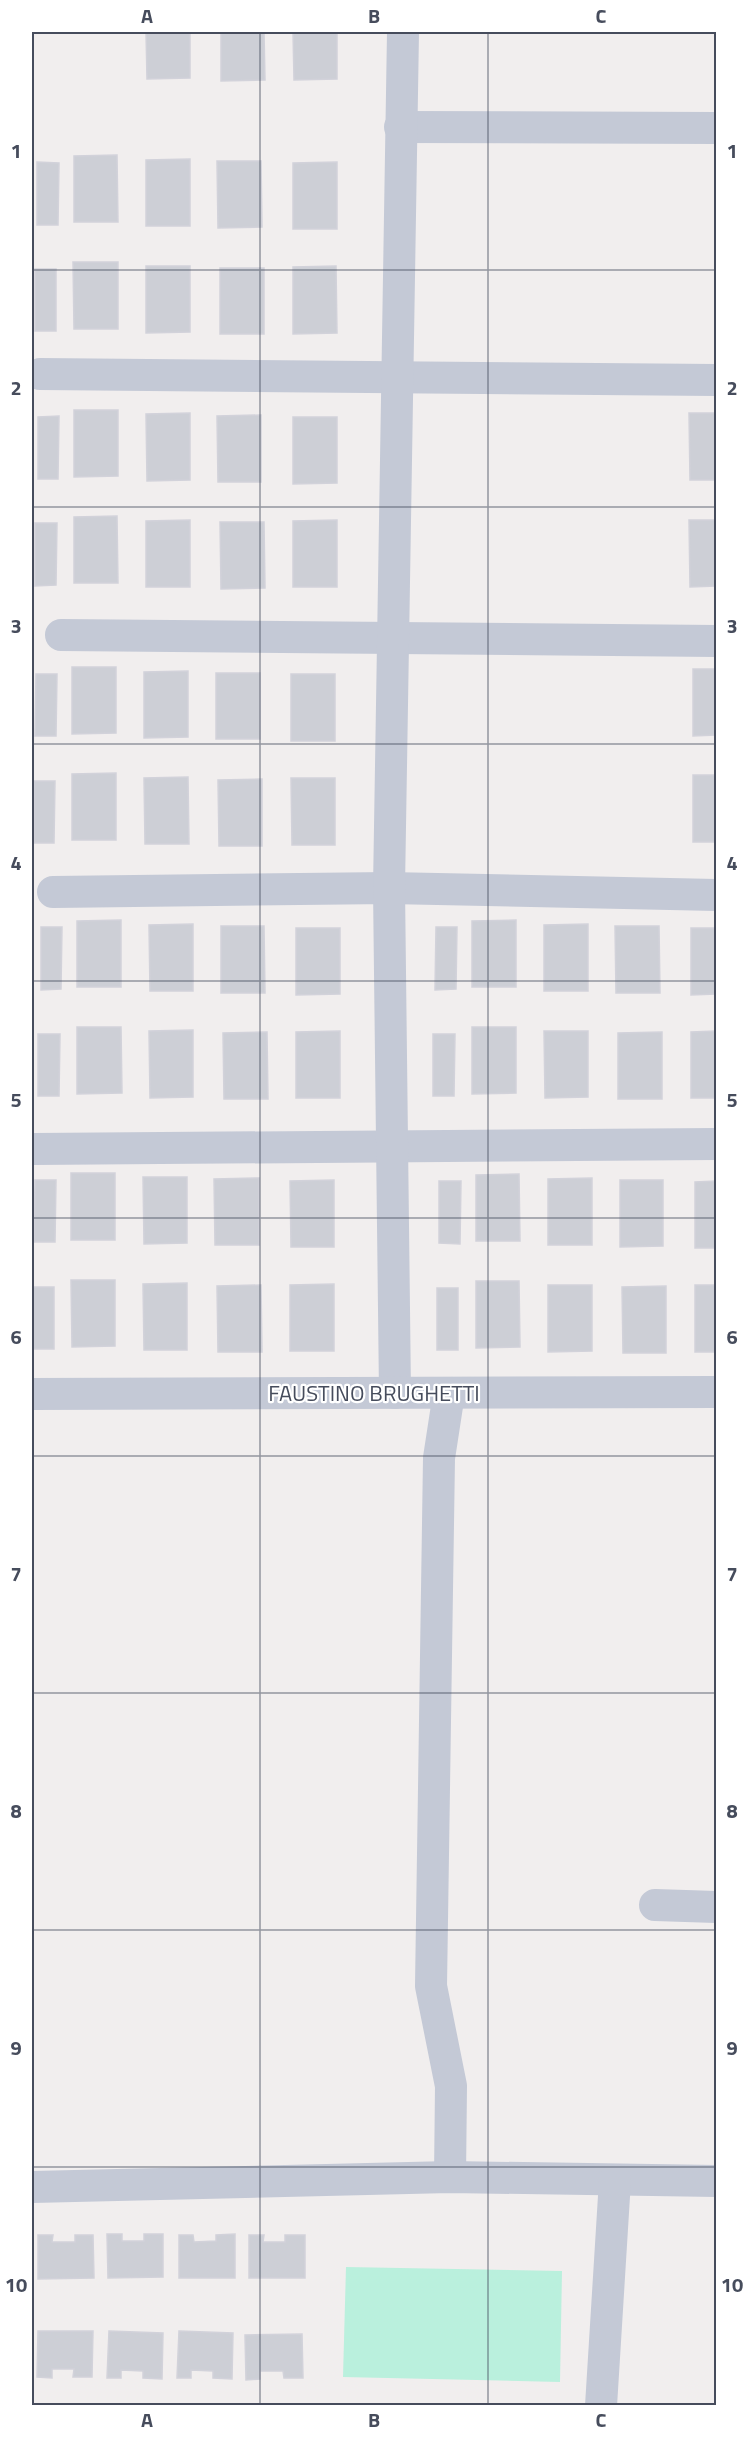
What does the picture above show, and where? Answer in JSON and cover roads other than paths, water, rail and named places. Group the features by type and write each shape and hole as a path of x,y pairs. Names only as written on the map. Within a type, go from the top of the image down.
{"street":[{"path":"394,1393 389,888 403,32"},
{"path":"400,128 717,128"},
{"path":"40,374 717,380"},
{"path":"61,635 717,641"},
{"path":"53,892 389,888 717,895"},
{"path":"34,1149 717,1144"},
{"name":"FAUSTINO BRUGHETTI","path":"32,1394 717,1392"},
{"path":"449,1393 439,1458 431,1986 451,2086 450,2177"},
{"path":"655,1905 717,1906"},
{"path":"32,2187 450,2177 717,2181"},
{"path":"601,2406 615,2180"}]}
